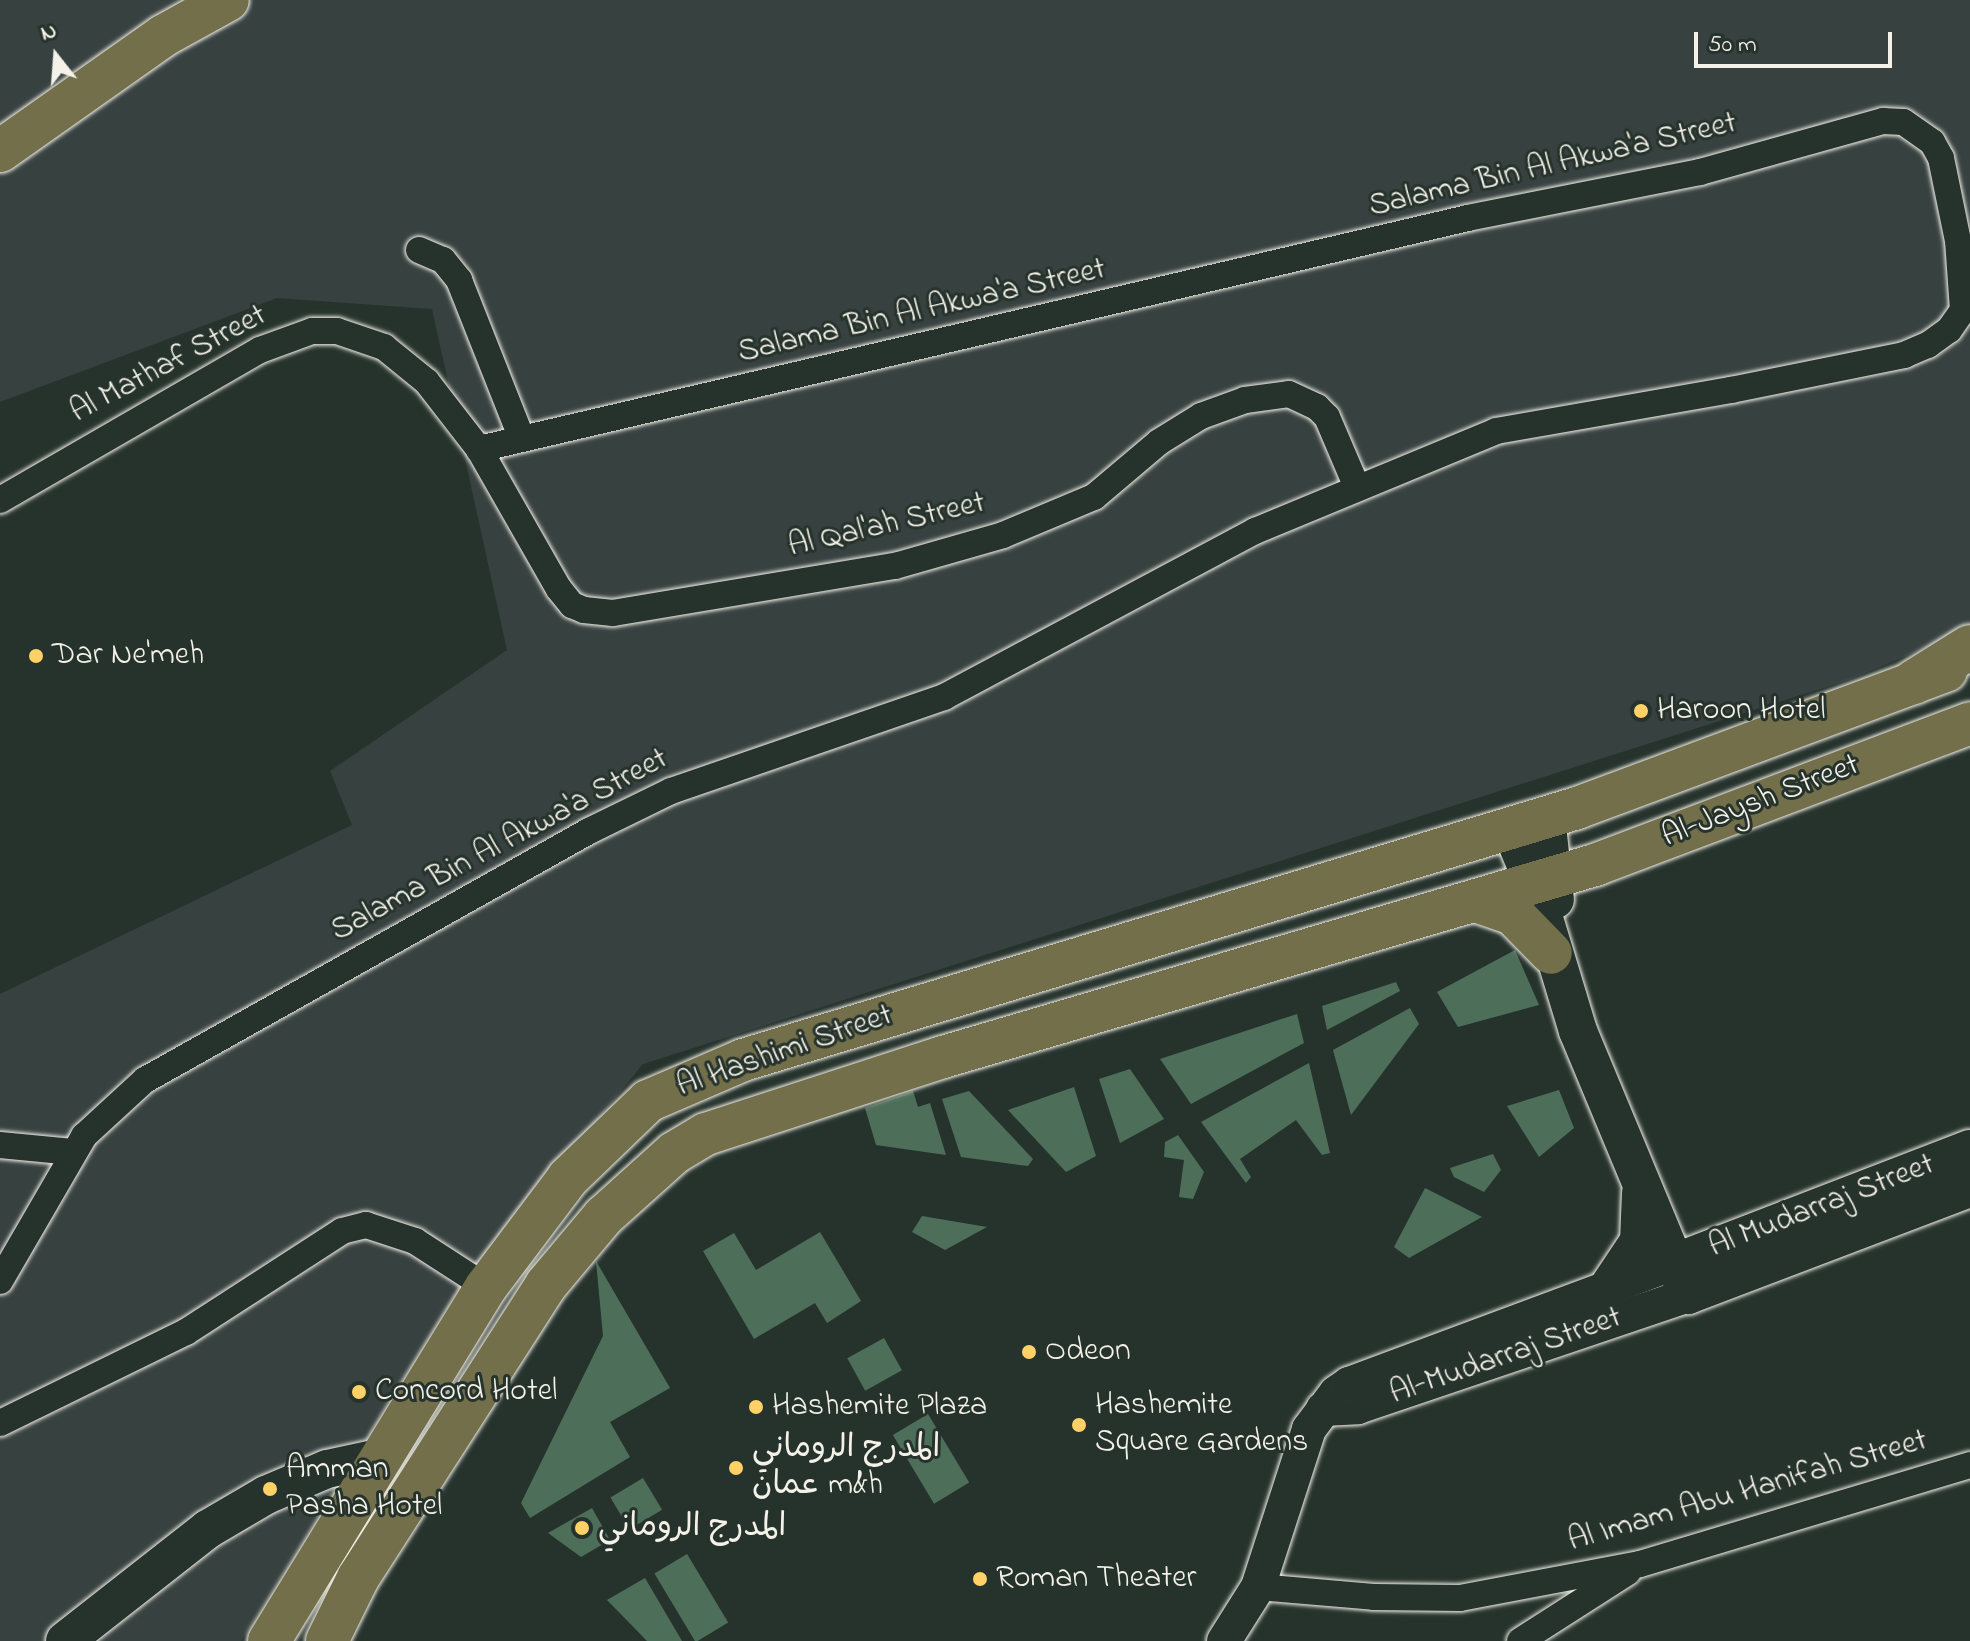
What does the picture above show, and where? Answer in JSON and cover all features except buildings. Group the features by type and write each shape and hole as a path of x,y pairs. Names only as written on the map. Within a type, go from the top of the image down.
{"highway":[{"path":"1914,682 1970,647"}],"main road":[{"path":"0,151 163,36 228,0"},
{"name":"Al-Jaysh Street","path":"1528,821 1970,664"},
{"name":"Al-Jaysh Street","path":"1542,879 1595,865 1970,723"},
{"path":"1528,821 1542,879 1551,953 1641,1186 1692,1275"},
{"name":"Al Hashimi Street","path":"269,1641 486,1287 592,1152 648,1101 682,1083 1528,821"},
{"path":"1542,879 1692,1275"},
{"name":"Al Hashimi Street","path":"327,1641 358,1578 546,1285 604,1216 674,1153 706,1134 943,1057 1542,879"},
{"path":"1475,901 1513,914 1551,953"},
{"name":"Al Mudarraj Street","path":"1692,1275 1970,1149"},
{"path":"1607,1289 1639,1241 1641,1186"},
{"name":"Al Mudarraj Street","path":"1692,1275 1970,1188"},
{"path":"65,1641 208,1529 266,1495 327,1469 383,1457"}],"street":[{"name":"Salama Bin Al Akwa'a Street","path":"0,1281 73,1152 98,1121 145,1080 632,808 956,692 1186,566 1356,485 1496,431 1538,421 1731,390 1904,355 1928,345 1949,330 1963,310 1958,241 1941,158 1932,142 1903,122 1883,121 1700,172 1468,218 479,449"},
{"path":"419,250 443,260 459,280 522,439"},
{"name":"Al Mathaf Street","path":"0,500 260,350 312,331 369,338 402,358 427,382 479,449"},
{"name":"Al Qal'ah Street","path":"479,449 572,605 613,613 895,566 1003,535 1094,497 1159,442 1201,416 1245,400 1289,394 1317,407 1327,417 1356,485"},
{"path":"0,1145 73,1152"},
{"path":"0,1423 186,1332 342,1231 366,1225 415,1241 486,1287"},
{"name":"Al-Mudarraj Street","path":"1224,1641 1258,1587 1309,1429 1323,1409 1349,1384 1607,1289 1692,1275"},
{"name":"Al-Mudarraj Street","path":"1323,1409 1358,1407 1692,1275"},
{"name":"Al Imam Abu Hanifah Street","path":"1258,1587 1374,1597 1460,1598 1640,1564 1970,1465"},
{"path":"1520,1641 1640,1564"}],"shaded area":[{"path":"0,0 1970,0 1970,629 1848,680 643,1064 453,1297 241,1641 0,1641 0,994 352,825 330,771 507,650 432,309 277,298 0,402"}],"green space":[{"path":"1515,950 1539,1005 1458,1027 1437,992"},
{"path":"1396,982 1400,991 1327,1030 1322,1006"},
{"path":"1410,1008 1419,1024 1351,1115 1333,1050"},
{"path":"1297,1014 1304,1043 1191,1104 1160,1059"},
{"path":"1309,1063 1330,1153 1322,1155 1296,1120 1240,1159 1251,1177 1246,1183 1201,1122"},
{"path":"1130,1069 1164,1119 1120,1143 1099,1079"},
{"path":"1074,1087 1096,1156 1066,1172 1008,1110"},
{"path":"1559,1090 1574,1128 1539,1157 1507,1106"},
{"path":"913,1091 918,1107 930,1103 946,1155 876,1145 865,1108"},
{"path":"969,1091 1033,1159 1028,1166 961,1157 942,1099"},
{"path":"1178,1135 1204,1172 1193,1199 1179,1197 1184,1160 1164,1157 1165,1142"},
{"path":"1493,1154 1501,1170 1484,1192 1454,1177 1450,1168"},
{"path":"1425,1188 1482,1217 1409,1258 1394,1247"},
{"path":"922,1216 987,1227 945,1250 912,1232"},
{"path":"820,1232 861,1301 827,1323 815,1303 754,1339 703,1251 734,1233 756,1270"},
{"path":"596,1261 670,1388 610,1422 630,1457 530,1518 521,1503 603,1336"},
{"path":"884,1338 902,1370 865,1391 847,1358"},
{"path":"928,1414 969,1483 934,1504 893,1435"},
{"path":"643,1478 662,1510 629,1529 610,1498"},
{"path":"592,1508 610,1540 581,1557 548,1533"},
{"path":"687,1554 728,1623 695,1641 654,1574"},
{"path":"645,1578 682,1641 647,1641 607,1600"}],"place":[{"name":"Dar Ne'meh","path":"36,656"},
{"name":"Haroon Hotel","path":"1641,711"},
{"name":"Odeon","path":"1029,1352"},
{"name":"Concord Hotel","path":"359,1392"},
{"name":"Hashemite Plaza","path":"756,1407"},
{"name":"Hashemite Square Gardens","path":"1079,1425"},
{"name":"المدرج الروماني عمان m&h","path":"736,1468"},
{"name":"Amman Pasha Hotel","path":"270,1489"},
{"name":"المدرج الروماني","path":"582,1528"},
{"name":"Roman Theater","path":"980,1579"}]}
